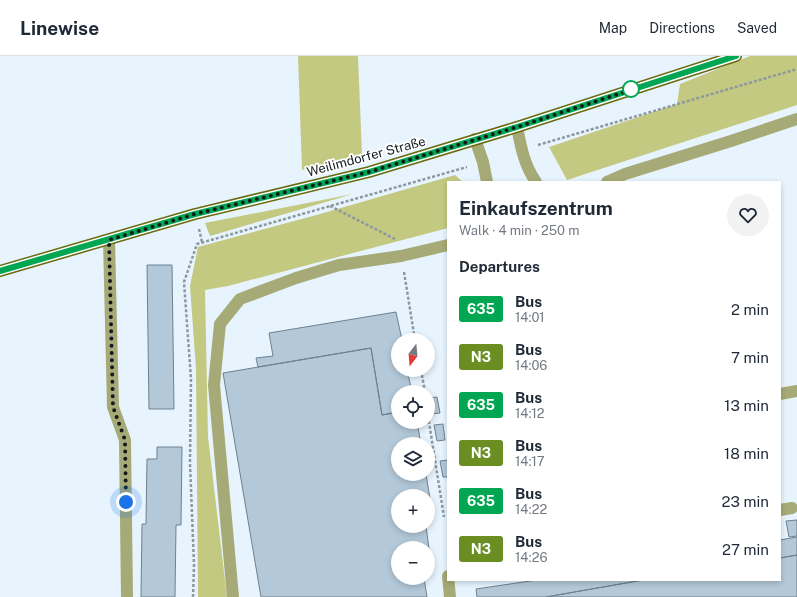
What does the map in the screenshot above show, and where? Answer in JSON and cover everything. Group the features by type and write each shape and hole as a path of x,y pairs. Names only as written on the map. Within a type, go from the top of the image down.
{"main road":[{"name":"Weilimdorfer Straße","path":"0,271 195,214 369,172 517,127 736,56"}],"lane":[{"path":"609,181 625,174 797,119"},
{"path":"517,127 529,172 535,181"},
{"path":"475,139 483,162 487,181"},
{"path":"109,240 113,407 125,440 127,597"},
{"path":"233,597 214,386 220,324 240,299 296,278 339,265 401,256 447,245"},
{"path":"781,394 797,391"},
{"path":"448,581 450,597"}],"path":[{"path":"330,206 402,243"},
{"path":"193,597 194,566 190,463 191,379 184,282 197,244 202,242"},
{"path":"401,256 407,298 414,333"},
{"path":"430,429 444,517"}],"green space":[{"path":"298,56 358,56 362,154 302,170"},
{"path":"750,56 797,56 797,105 567,180 549,147 677,104 680,84"},
{"path":"455,175 462,181 447,181 447,228 228,286 205,290 208,437 227,597 198,597 196,369 190,286 198,247"},
{"path":"353,194 210,236 205,223"}],"building":[{"path":"147,265 172,265 174,409 149,409"},
{"path":"396,312 400,333 391,333 391,377 409,377 410,385 391,385 391,413 382,415 371,348 258,367 256,358 273,356 269,333"},
{"path":"371,348 382,415 391,413 391,429 418,429 420,437 391,437 391,481 427,481 428,489 391,489 391,533 427,533 428,541 391,541 391,585 425,585 427,597 261,597 223,373"},
{"path":"435,397 437,397 440,413 435,414"},
{"path":"443,424 445,440 437,441 435,425"},
{"path":"157,447 182,447 181,525 176,525 175,597 141,597 142,524 146,524 147,459 157,459"},
{"path":"447,460 447,477 443,477 440,461"},
{"path":"797,520 797,536 789,537 786,521"},
{"path":"797,537 797,555 781,558 781,540"},
{"path":"797,555 797,597 546,597 637,581 781,581 781,558"},
{"path":"530,581 637,581 546,597 477,597 476,589"}],"bus line":[{"name":"635","path":"0,271 195,214 369,172 517,127 736,56"}],"route":[{"path":"126,502 125,440 113,407 109,240 195,214 369,172 517,127 637,88 631,89"}]}
